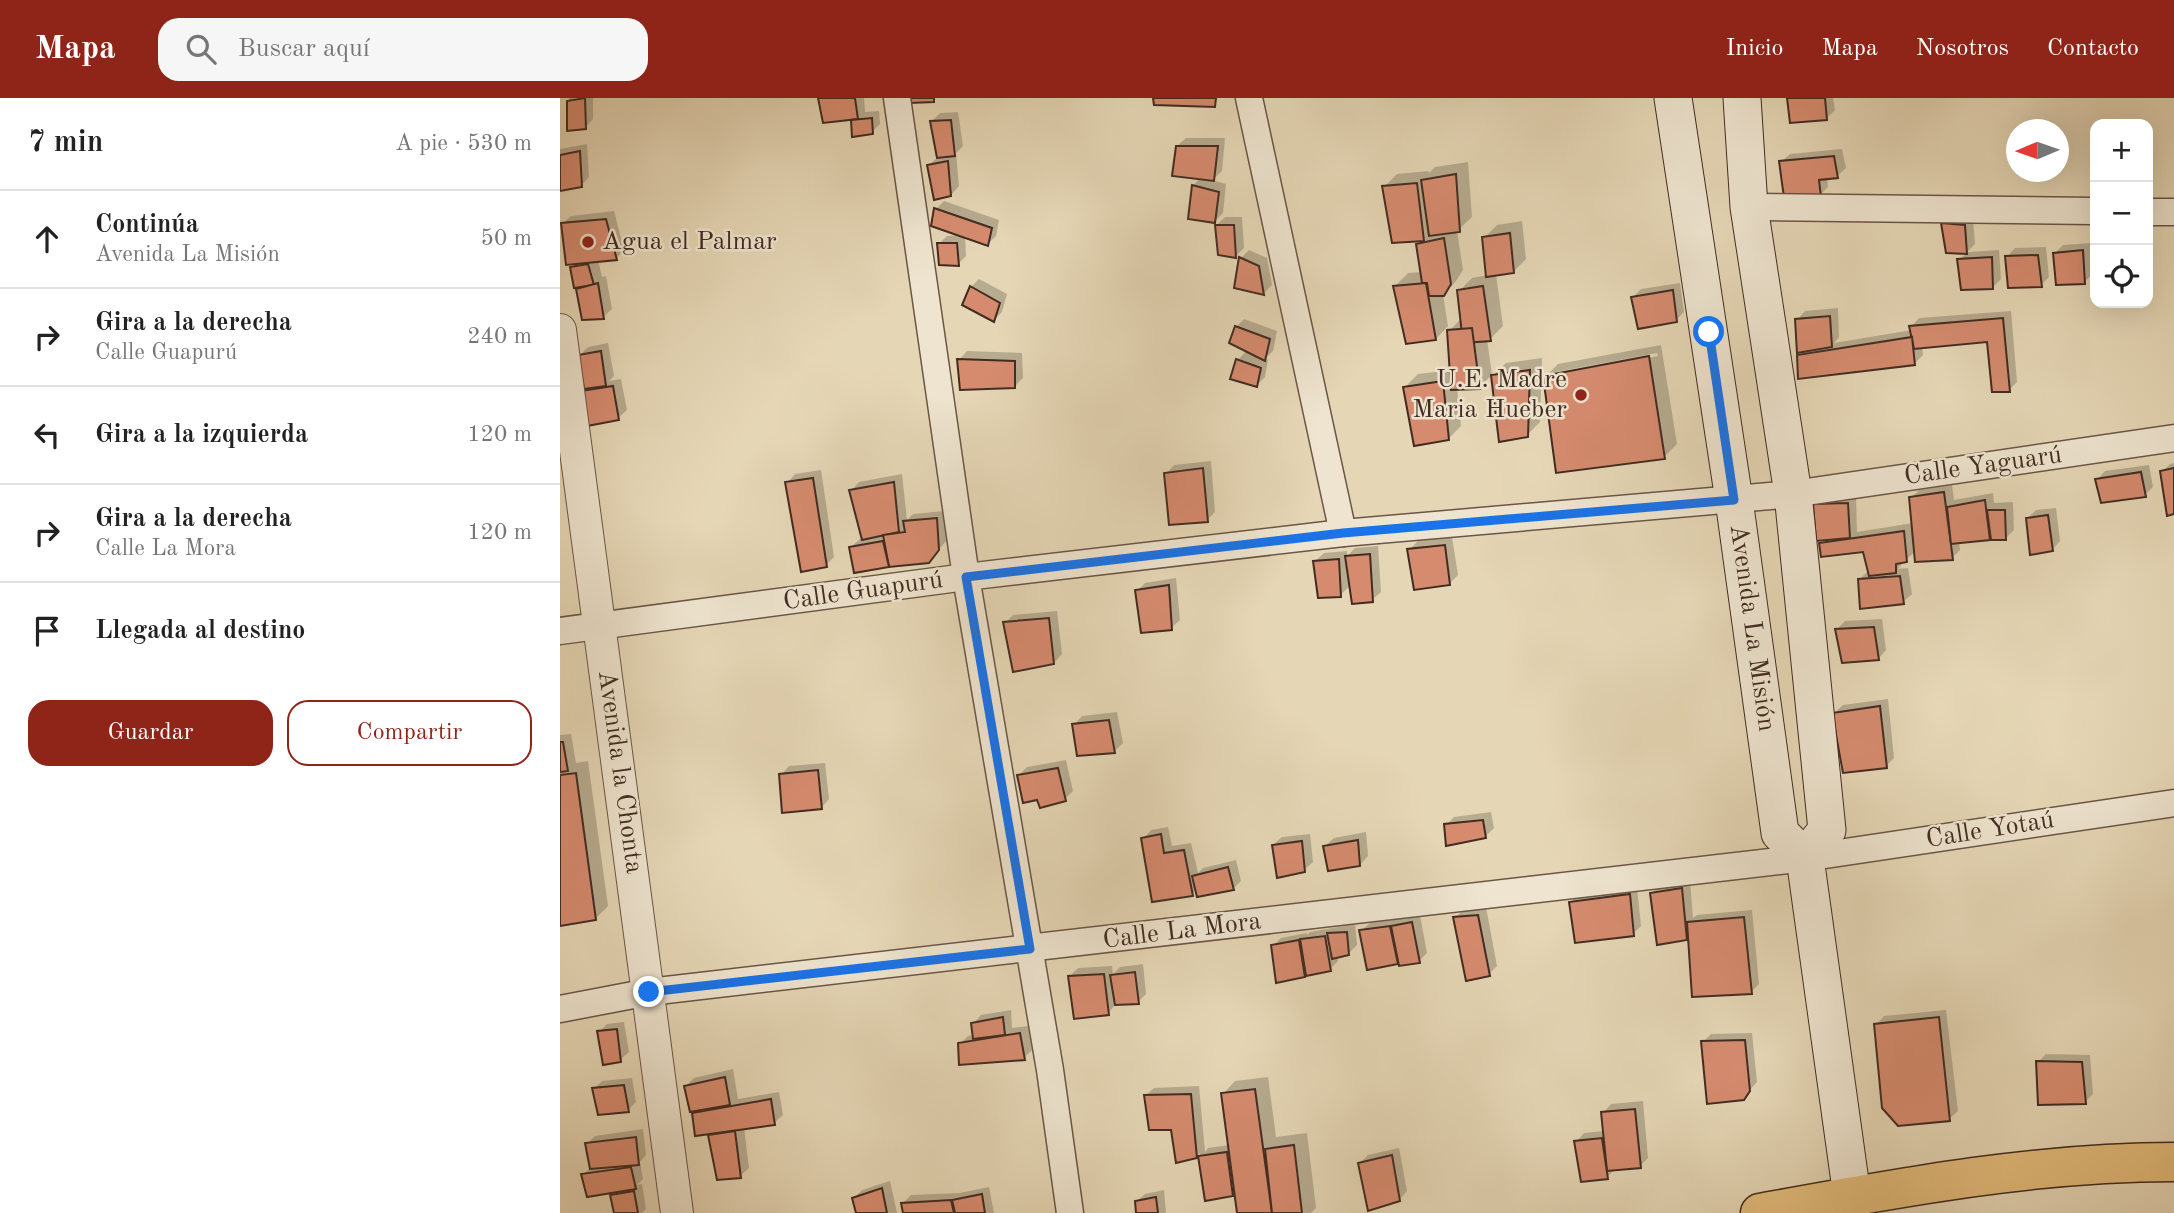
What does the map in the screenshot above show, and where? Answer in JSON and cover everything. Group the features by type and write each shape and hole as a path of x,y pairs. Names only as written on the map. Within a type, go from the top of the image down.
{"highway":[{"path":"1760,1213 1852,1205 1985,1174 2123,1162 2174,1161"}],"main road":[{"name":"Avenida La Misión","path":"1674,98 1780,833 1805,858 1827,830 1793,495 1749,207 1742,98"},
{"path":"1805,858 1852,1205"}],"street":[{"path":"897,98 966,577 1051,1070 1070,1213"},
{"path":"1249,98 1343,533"},
{"path":"1749,207 2090,211"},
{"path":"2153,212 2174,212"},
{"name":"Avenida la Chonta","path":"560,330 677,1213"},
{"name":"Calle Yaguarú","path":"1793,495 2174,438"},
{"name":"Calle Guapurú","path":"560,631 966,577 1343,533 1793,495"},
{"name":"Calle Yotaú","path":"1805,858 2174,803"},
{"name":"Calle La Mora","path":"560,1010 649,992 1805,858"}],"building":[{"path":"585,98 586,129 567,131 567,101"},
{"path":"818,98 855,98 858,119 823,123"},
{"path":"911,98 934,98 934,102 910,103"},
{"path":"1153,98 1216,98 1215,107 1154,105"},
{"path":"1787,98 1825,98 1827,120 1790,123"},
{"path":"872,118 873,134 852,137 851,120"},
{"path":"951,120 955,156 937,158 930,121"},
{"path":"1176,146 1218,146 1214,181 1172,176"},
{"path":"580,151 582,187 560,191 560,155"},
{"path":"1834,156 1838,178 1819,180 1821,197 1784,198 1779,161"},
{"path":"948,161 951,196 934,200 927,165"},
{"path":"1456,174 1460,232 1429,236 1421,180"},
{"path":"1417,183 1424,241 1392,243 1382,186"},
{"path":"1192,185 1219,192 1215,223 1188,219"},
{"path":"934,208 992,228 988,246 931,226"},
{"name":"Agua el Palmar","path":"606,219 617,260 566,265 561,223"},
{"path":"1941,223 1965,225 1967,254 1946,253"},
{"path":"1215,225 1234,225 1236,258 1218,255"},
{"path":"1510,233 1514,273 1486,277 1482,237"},
{"path":"1444,238 1451,284 1444,296 1429,296 1427,283 1422,283 1416,244"},
{"path":"937,243 957,243 959,266 939,265"},
{"path":"2083,250 2085,284 2056,285 2053,253"},
{"path":"2038,255 2042,287 2008,288 2005,256"},
{"path":"1239,257 1259,266 1264,295 1234,288"},
{"path":"1992,257 1993,289 1961,290 1957,259"},
{"path":"588,264 594,285 574,288 570,267"},
{"path":"598,283 604,319 582,320 576,289"},
{"path":"1426,283 1436,340 1406,344 1393,286"},
{"path":"970,286 1000,303 994,322 962,305"},
{"path":"1483,286 1491,341 1463,343 1457,290"},
{"path":"1673,290 1677,322 1638,329 1631,297"},
{"path":"1830,316 1832,347 1797,353 1795,319"},
{"path":"2003,318 2010,392 1992,392 1987,342 1914,349 1909,326"},
{"path":"1235,326 1270,339 1265,361 1229,343"},
{"path":"1472,328 1480,389 1451,390 1447,330"},
{"path":"1912,337 1915,365 1798,379 1797,355"},
{"path":"601,351 606,386 584,389 578,355"},
{"path":"1649,356 1665,459 1556,473 1543,376"},
{"path":"957,359 1015,361 1015,388 960,390"},
{"path":"1236,359 1261,368 1257,387 1230,379"},
{"path":"1530,370 1528,437 1499,442 1491,375"},
{"path":"1443,381 1449,440 1414,446 1403,387"},
{"path":"613,386 619,420 587,426 581,391"},
{"path":"1203,468 1208,522 1169,525 1164,473"},
{"path":"2174,468 2174,514 2167,516 2160,471"},
{"path":"2141,472 2146,497 2101,503 2095,479"},
{"path":"813,478 827,567 801,572 785,482"},
{"path":"894,482 899,532 862,540 849,490"},
{"path":"1944,492 1953,560 1915,562 1909,497"},
{"path":"1985,500 1990,540 1951,544 1947,507"},
{"path":"1848,503 1850,538 1816,541 1813,504"},
{"path":"1987,510 2005,510 2006,540 1991,540"},
{"path":"2048,515 2053,551 2030,555 2026,518"},
{"path":"937,518 939,550 929,563 889,567 883,535 905,532 903,521"},
{"path":"1904,531 1907,562 1896,564 1896,573 1869,576 1863,552 1821,557 1819,543"},
{"path":"883,541 889,567 854,573 849,547"},
{"path":"1445,545 1450,585 1414,590 1407,549"},
{"path":"1370,554 1373,602 1352,604 1345,556"},
{"path":"1339,559 1341,597 1318,598 1313,561"},
{"path":"1900,576 1904,604 1860,609 1858,579"},
{"path":"1169,585 1172,630 1141,633 1135,590"},
{"path":"1049,618 1054,664 1013,672 1003,622"},
{"path":"1874,627 1879,660 1842,663 1835,629"},
{"path":"1880,706 1887,768 1843,773 1832,713"},
{"path":"1109,720 1115,753 1077,756 1072,724"},
{"path":"560,742 563,742 568,771 560,772"},
{"path":"1058,768 1066,801 1040,808 1037,800 1023,803 1017,775"},
{"path":"818,770 822,809 782,813 779,774"},
{"path":"576,773 596,920 560,926 560,775"},
{"path":"1483,820 1486,838 1446,846 1444,824"},
{"path":"1161,834 1164,853 1184,850 1193,896 1152,902 1141,838"},
{"path":"1358,840 1360,866 1328,871 1323,846"},
{"path":"1302,841 1305,872 1277,878 1272,845"},
{"path":"1228,867 1234,890 1197,897 1192,876"},
{"path":"1682,888 1687,940 1657,945 1650,893"},
{"path":"1630,894 1634,936 1575,943 1569,902"},
{"path":"1478,915 1490,976 1466,981 1453,917"},
{"path":"1744,917 1752,994 1692,997 1687,922"},
{"path":"1412,922 1420,963 1399,966 1391,926"},
{"path":"1390,926 1398,964 1367,970 1359,930"},
{"path":"1347,932 1349,955 1332,959 1327,933"},
{"path":"1325,936 1331,971 1306,976 1300,939"},
{"path":"1299,940 1305,977 1276,983 1271,945"},
{"path":"1135,972 1139,1004 1115,1005 1110,975"},
{"path":"1104,974 1109,1015 1074,1019 1068,976"},
{"path":"1003,1017 1005,1035 973,1039 971,1023"},
{"path":"1939,1017 1950,1121 1898,1126 1882,1108 1874,1024"},
{"path":"617,1029 621,1062 603,1065 597,1031"},
{"path":"1020,1033 1025,1060 959,1065 958,1043"},
{"path":"1745,1040 1750,1091 1744,1100 1707,1104 1701,1041"},
{"path":"2036,1061 2082,1062 2086,1104 2038,1105"},
{"path":"725,1077 730,1105 690,1112 684,1086"},
{"path":"624,1085 629,1112 598,1115 592,1088"},
{"path":"1255,1089 1272,1213 1237,1213 1221,1093"},
{"path":"1191,1094 1197,1158 1176,1163 1171,1130 1149,1130 1144,1095"},
{"path":"771,1099 775,1125 695,1136 692,1113"},
{"path":"1635,1109 1641,1168 1607,1171 1601,1112"},
{"path":"735,1131 741,1178 717,1180 708,1135"},
{"path":"636,1137 639,1165 590,1169 585,1143"},
{"path":"1602,1138 1608,1179 1581,1182 1574,1141"},
{"path":"1294,1145 1302,1213 1272,1213 1265,1149"},
{"path":"1227,1152 1233,1196 1205,1201 1198,1156"},
{"path":"1392,1155 1400,1201 1368,1211 1358,1163"},
{"path":"631,1167 636,1189 587,1197 581,1174"},
{"path":"882,1188 887,1213 856,1213 852,1198"},
{"path":"634,1191 638,1213 614,1213 610,1195"},
{"path":"982,1194 985,1213 955,1213 952,1200"},
{"path":"1156,1197 1158,1213 1136,1213 1135,1201"},
{"path":"951,1200 954,1213 903,1213 901,1203"}],"place":[{"name":"Agua el Palmar","path":"588,242"},
{"name":"U.E. Madre Maria Hueber","path":"1581,395"}],"route":[{"path":"649,992 1030,949 966,577 1343,533 1734,500 1709,332"}]}
